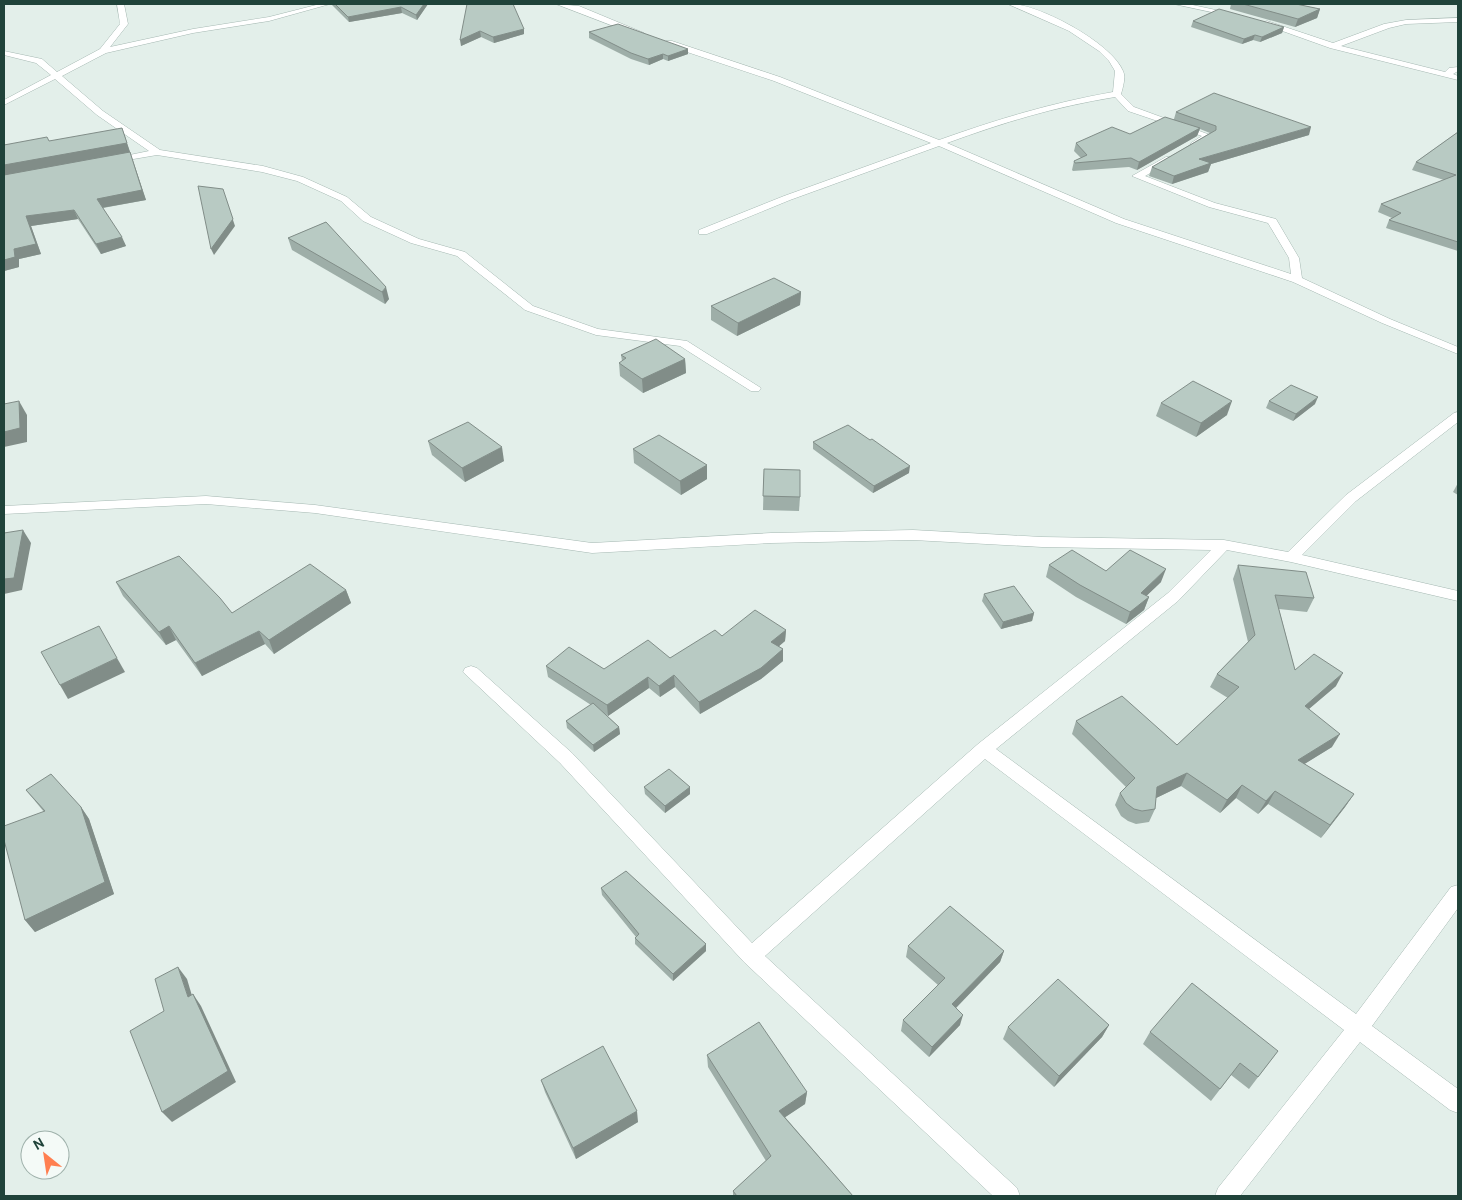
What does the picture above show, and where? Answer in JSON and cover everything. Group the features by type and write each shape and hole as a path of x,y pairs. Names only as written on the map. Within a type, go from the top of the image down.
{"street":[{"path":"103,50 124,24 120,4"},
{"path":"300,4 332,4"},
{"path":"4,103 103,50 193,31 269,19 327,4"},
{"path":"560,4 778,80 939,142 1120,221 1297,280 1386,321 1458,350"},
{"path":"1012,4 1048,17 1089,39 1111,59 1119,72 1117,94"},
{"path":"1178,4 1243,17"},
{"path":"1252,19 1334,46 1458,78"},
{"path":"1334,46 1387,26 1406,22 1458,20"},
{"path":"4,54 39,61 100,113 157,152"},
{"path":"1447,75 1452,70 1458,69"},
{"path":"703,232 786,198 1005,118 1065,103 1117,94"},
{"path":"1117,94 1132,109 1209,136 1137,176 1212,205 1272,221 1294,258 1297,280"},
{"path":"103,162 157,152 263,169 300,179 344,199 367,219 415,241 461,254 529,308 596,332 683,343 755,388"},
{"path":"1291,557 1351,498 1458,416"},
{"path":"4,510 206,500 315,508 592,548 771,538 912,534 1042,542 1224,545 1291,557 1458,596"},
{"path":"752,956 984,749 1173,597 1224,545"},
{"path":"471,672 566,758 752,956 1009,1196"},
{"path":"984,749 1458,1102"},
{"path":"1226,1196 1359,1027 1458,893"}],"building":[{"path":"335,4 424,4 416,15 401,7 348,17"},
{"path":"467,4 513,4 524,29 493,37 480,31 460,40"},
{"path":"1243,4 1296,4 1320,9 1298,19"},
{"path":"1219,9 1284,27 1262,37 1255,35 1244,39 1193,21"},
{"path":"618,24 688,49 668,56 663,54 648,59 631,53 589,32"},
{"path":"1214,93 1311,127 1199,159 1211,163 1174,176 1152,167 1216,130 1216,126 1176,112"},
{"path":"1165,117 1200,128 1139,162 1131,158 1075,163 1074,161 1087,155 1076,143 1112,127 1130,134"},
{"path":"122,128 127,143 4,165 4,145 47,137 49,141"},
{"path":"1458,132 1458,242 1389,220 1401,213 1381,204 1456,175 1416,162"},
{"path":"130,152 142,190 97,199 122,237 96,244 74,210 26,216 36,244 14,249 15,257 4,260 4,175"},
{"path":"198,186 223,189 233,219 211,249"},
{"path":"326,222 386,287 382,292 288,238"},
{"path":"774,278 801,292 738,323 711,306"},
{"path":"656,339 685,359 642,379 619,363 626,358 621,355"},
{"path":"1193,381 1232,401 1201,423 1161,403"},
{"path":"1291,385 1318,397 1296,414 1269,401"},
{"path":"19,401 20,428 4,432 4,404"},
{"path":"468,422 502,447 462,468 428,441"},
{"path":"848,425 870,440 872,439 910,466 874,486 813,442"},
{"path":"659,435 707,465 680,481 633,449"},
{"path":"764,469 800,470 800,497 763,496"},
{"path":"23,530 14,578 4,579 4,533"},
{"path":"1072,550 1106,571 1130,550 1166,569 1141,593 1149,597 1130,612 1080,585 1049,565"},
{"path":"179,556 232,613 310,564 346,590 269,640 259,631 195,663 169,626 159,632 116,582"},
{"path":"1238,565 1306,572 1314,598 1275,595 1295,670 1314,654 1343,673 1305,706 1340,734 1298,760 1354,794 1330,825 1275,791 1266,801 1242,785 1227,800 1187,773 1157,787 1155,809 1142,811 1134,809 1126,803 1120,793 1135,778 1076,721 1122,696 1177,745 1239,687 1217,674 1255,635"},
{"path":"1014,586 1034,613 1003,622 984,594"},
{"path":"755,610 786,630 771,642 783,649 761,668 699,702 674,675 659,686 648,677 607,705 546,666 569,647 604,669 648,640 670,658 715,630 722,636"},
{"path":"99,626 117,658 60,685 41,652"},
{"path":"593,703 619,727 593,745 566,721"},
{"path":"669,769 690,787 665,806 644,787"},
{"path":"51,774 81,807 105,882 25,920 4,840 4,826 45,811 26,790"},
{"path":"626,871 706,944 673,974 635,938 639,934 601,888"},
{"path":"950,906 1004,951 952,1004 963,1015 932,1047 903,1020 945,978 908,946"},
{"path":"178,967 188,997 193,994 228,1071 162,1112 130,1031 164,1011 155,979"},
{"path":"1058,979 1109,1025 1059,1076 1008,1027"},
{"path":"1192,983 1278,1051 1258,1077 1240,1063 1220,1089 1150,1032"},
{"path":"759,1022 807,1092 779,1111 853,1196 737,1196 733,1191 771,1156 707,1055"},
{"path":"603,1046 637,1111 573,1148 541,1080"}]}
